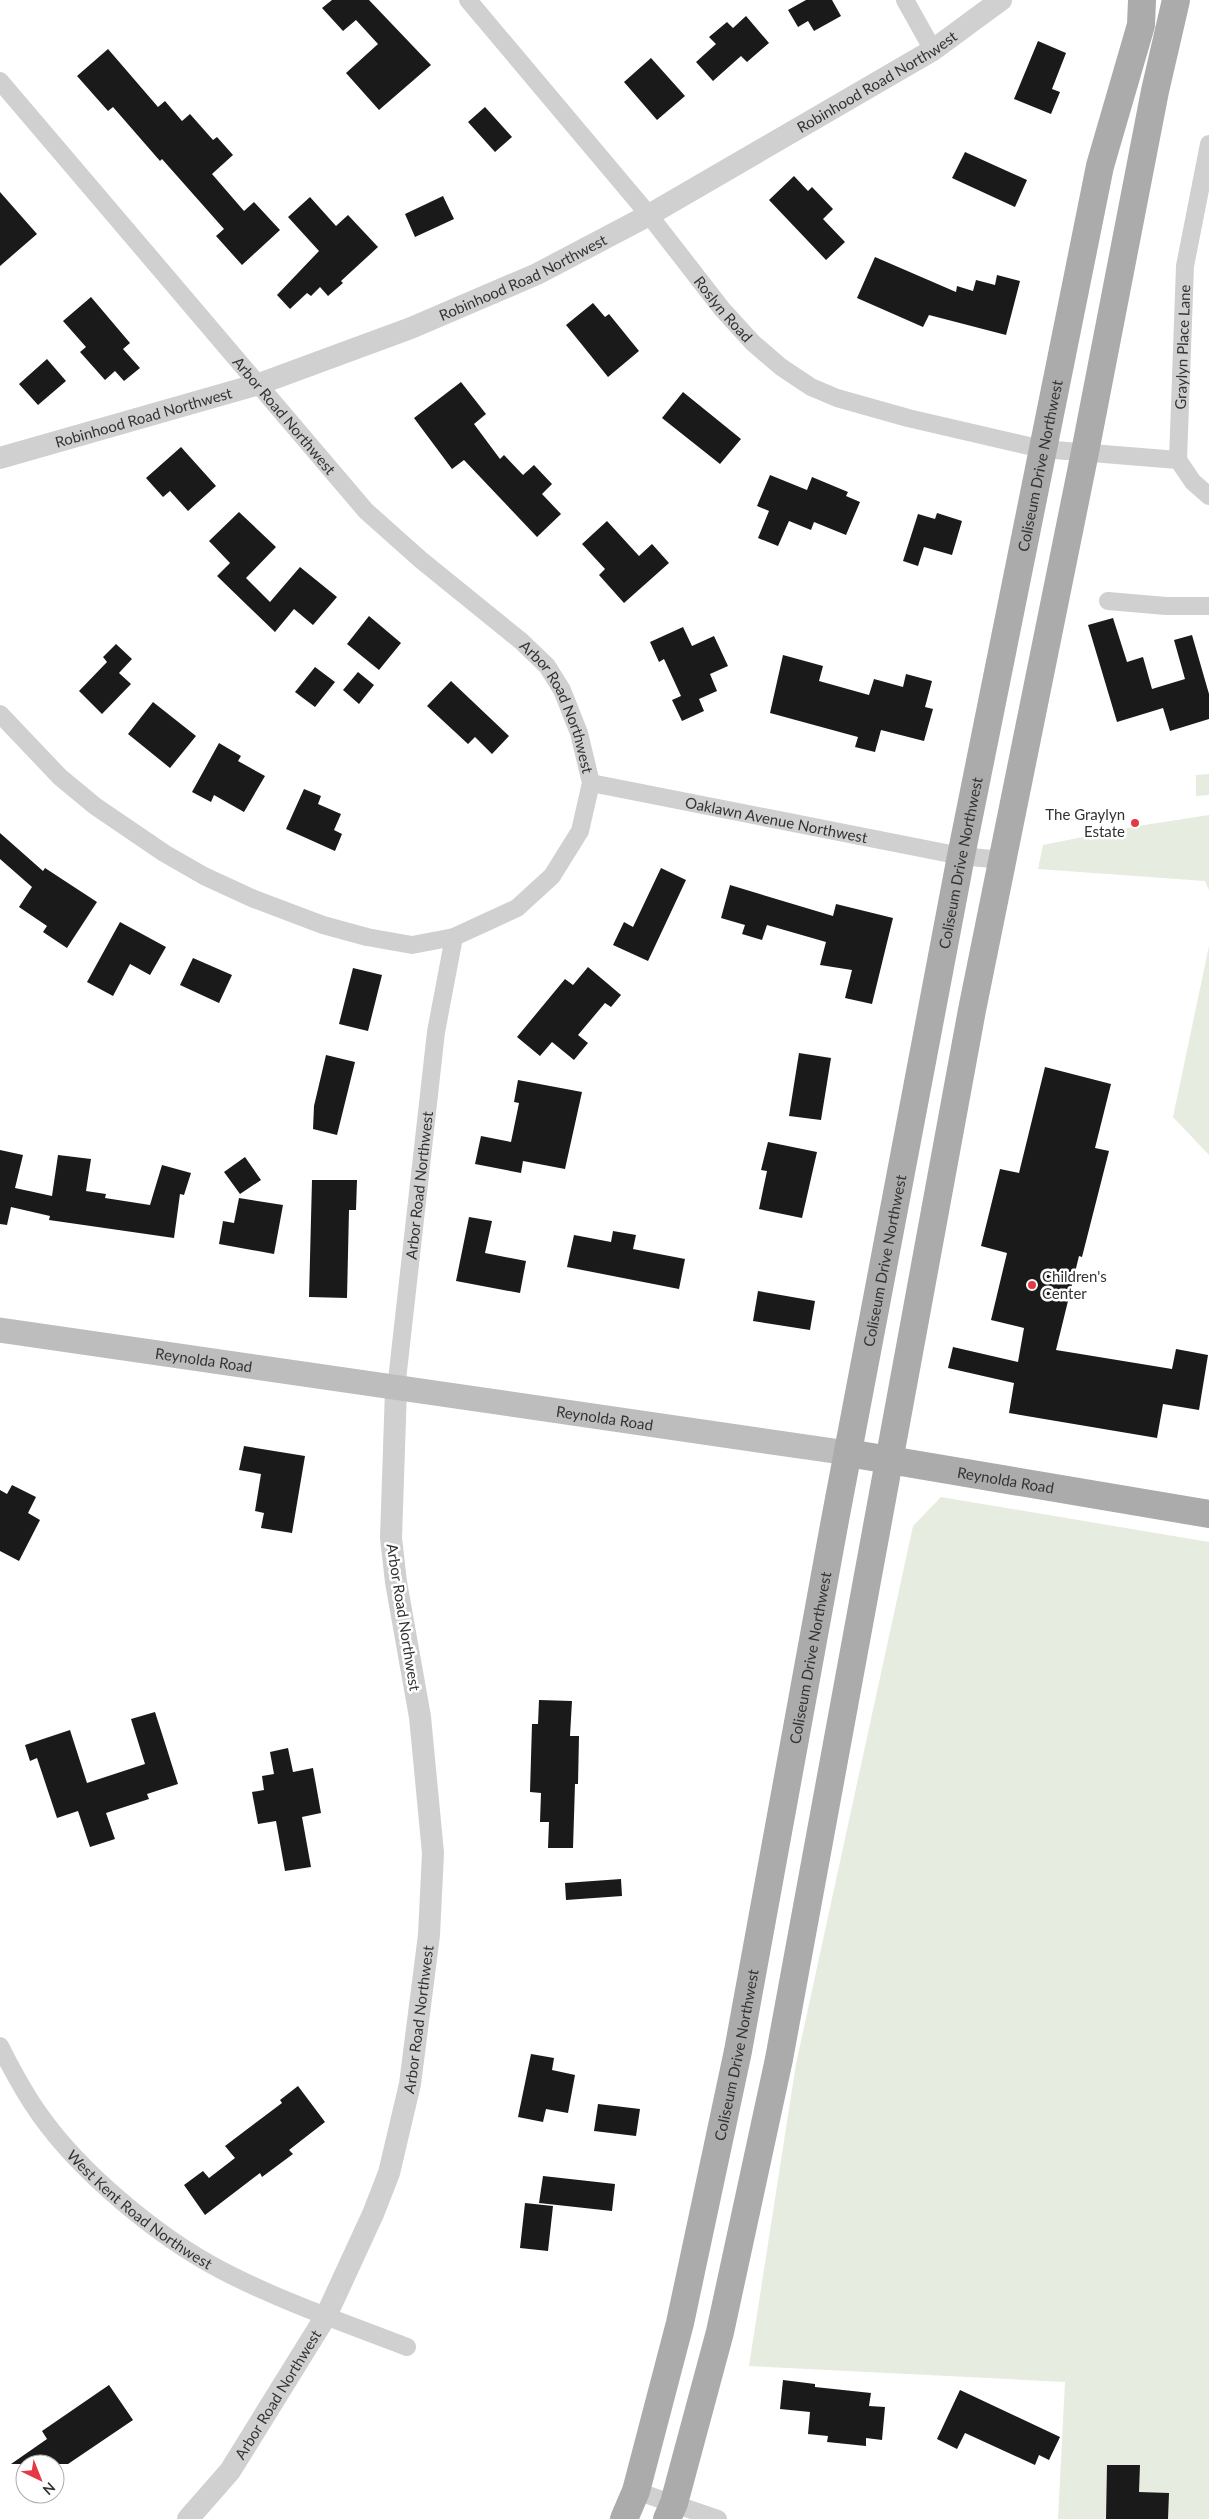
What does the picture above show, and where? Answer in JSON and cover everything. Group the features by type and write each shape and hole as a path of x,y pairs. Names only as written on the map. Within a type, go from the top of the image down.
{"main road":[{"name":"Coliseum Drive Northwest","path":"624,2519 636,2491 680,2323 738,2051 848,1453 961,856 1100,166 1141,24 1142,0"},
{"path":"671,2511 720,2332 779,2059 970,1019 1085,452 1155,91 1176,0"},
{"name":"Reynolda Road","path":"0,1330 396,1389 848,1453 1209,1514"}],"street":[{"name":"Roslyn Road","path":"468,0 649,215 722,309 753,343 781,367 811,387 836,398 908,418 1042,449 1085,452"},
{"path":"905,0 933,50"},
{"name":"Robinhood Road Northwest","path":"0,458 260,384 411,328 537,274 649,215 933,50 1001,0"},
{"name":"Arbor Road Northwest","path":"0,81 260,384 335,477 366,510 421,560 521,641 547,666 562,690 579,733 592,783 580,832 552,876 517,908 454,937 436,1032 396,1389 391,1538 396,1582 420,1717 434,1853 429,1935 410,2084 389,2173 373,2214 326,2316 230,2471 188,2519"},
{"name":"Graylyn Place Lane","path":"1178,460 1185,266 1209,144"},
{"path":"1085,452 1178,460 1194,482 1209,496"},
{"path":"1108,600 1166,606 1209,606"},
{"path":"0,714 60,777 95,806 164,853 204,876 254,899 323,925 367,938 412,946 454,937"},
{"name":"Oaklawn Avenue Northwest","path":"592,783 961,856 1002,860"},
{"name":"West Kent Road Northwest","path":"0,2046 40,2116 63,2144 96,2177 144,2219 182,2246 221,2270 326,2316 407,2347"},
{"path":"636,2491 671,2511 718,2519"}],"shaded area":[{"path":"1209,774 1209,795 1196,796 1196,775"},
{"path":"1209,815 1209,890 1205,881 1038,869 1043,845 1138,826"},
{"path":"1209,946 1209,1155 1173,1117"},
{"path":"941,1497 1209,1542 1209,2519 1058,2519 1065,2382 749,2366 796,2064 913,1526"}],"building":[{"path":"332,0 369,0 431,65 379,110 346,73 378,44 356,20 343,31 322,8"},
{"path":"806,0 832,0 841,16 814,31 808,21 798,27 788,10"},
{"path":"746,16 769,43 747,62 741,56 713,81 696,62 716,44 709,37 727,22 733,28"},
{"path":"1038,41 1066,53 1052,89 1060,92 1051,114 1014,99"},
{"path":"108,49 158,107 165,101 182,121 190,114 213,140 217,137 233,155 212,174 244,211 254,202 280,230 242,265 216,236 224,229 162,159 160,161 113,107 108,111 77,76"},
{"path":"651,58 685,96 657,120 624,82"},
{"path":"485,107 512,137 495,152 468,122"},
{"path":"965,152 1027,180 1015,207 952,178"},
{"path":"794,176 808,191 812,187 833,209 823,219 845,242 826,260 769,200"},
{"path":"0,192 37,234 0,266"},
{"path":"443,196 454,219 415,237 405,214"},
{"path":"310,197 336,226 348,215 378,247 341,281 343,283 328,296 320,287 311,296 307,293 290,309 277,295 319,251 288,217"},
{"path":"875,257 956,292 957,286 973,291 976,280 995,285 997,275 1020,281 1006,335 929,315 923,327 857,298"},
{"path":"91,297 130,343 123,349 140,368 124,381 115,371 105,380 80,352 86,347 63,321"},
{"path":"593,303 605,317 609,314 639,351 608,377 566,325"},
{"path":"47,359 66,381 38,405 19,384"},
{"path":"461,382 486,414 474,424 500,459 504,455 523,475 534,465 552,484 542,494 561,514 537,537 464,460 452,469 414,418"},
{"path":"683,392 741,439 720,464 662,418"},
{"path":"181,447 216,486 188,511 170,491 163,497 146,478"},
{"path":"770,475 807,490 812,477 848,492 846,496 860,502 846,535 814,522 811,530 789,521 778,546 758,538 769,511 757,506"},
{"path":"239,512 276,547 246,578 270,602 300,567 337,597 313,625 294,609 275,632 217,576 230,563 209,541"},
{"path":"937,513 962,521 952,555 924,547 918,566 903,561 918,514 935,519"},
{"path":"607,521 639,556 652,544 669,563 624,603 599,575 605,569 582,544"},
{"path":"369,616 401,643 379,670 347,644"},
{"path":"1113,618 1127,662 1143,657 1152,689 1185,679 1174,640 1192,635 1209,694 1209,719 1170,731 1163,708 1117,722 1088,625"},
{"path":"683,627 692,646 714,636 728,666 710,674 717,691 699,699 704,711 682,721 672,700 681,696 664,659 659,662 650,642"},
{"path":"116,644 132,659 119,673 131,684 102,714 79,691 107,662 103,657"},
{"path":"783,655 823,666 819,681 869,695 874,679 903,687 906,674 932,681 925,707 933,709 924,741 881,730 875,752 855,747 858,737 770,713"},
{"path":"315,667 335,682 315,707 295,692"},
{"path":"358,672 374,685 359,704 343,690"},
{"path":"451,681 509,736 492,754 475,737 468,744 427,706"},
{"path":"153,702 196,736 170,768 128,734"},
{"path":"219,743 241,756 238,761 265,776 244,812 214,795 211,802 192,792"},
{"path":"304,789 321,796 318,804 341,814 334,830 342,834 335,851 286,829"},
{"path":"0,833 43,871 45,868 97,902 67,948 43,932 47,926 19,907 32,887 0,859"},
{"path":"661,868 686,880 648,961 613,945 624,922 633,927"},
{"path":"730,885 833,916 836,904 893,918 872,1004 845,998 852,970 820,965 826,942 767,925 762,940 742,934 745,925 721,918"},
{"path":"120,922 166,947 150,975 130,964 113,996 87,982"},
{"path":"193,958 232,975 219,1003 180,985"},
{"path":"588,967 621,995 611,1007 605,1003 578,1035 588,1043 574,1060 552,1042 540,1056 517,1037 565,979 573,985"},
{"path":"353,968 382,975 368,1031 339,1024"},
{"path":"799,1053 831,1058 821,1120 789,1116"},
{"path":"326,1055 355,1062 337,1135 313,1129 314,1106"},
{"name":"Children's Center","path":"1045,1067 1111,1084 1095,1148 1109,1151 1082,1257 1079,1256 1056,1350 1172,1369 1176,1349 1208,1355 1199,1410 1163,1404 1157,1438 1009,1413 1014,1383 948,1368 953,1347 1018,1362 1024,1328 991,1320 1007,1253 981,1246 1000,1169 1019,1173"},
{"path":"518,1080 582,1092 565,1169 523,1161 521,1173 475,1164 481,1136 511,1142 519,1103 514,1102"},
{"path":"768,1142 817,1152 802,1218 759,1209 767,1171 761,1170"},
{"path":"0,1150 23,1155 15,1188 52,1196 58,1155 91,1159 86,1191 106,1194 105,1198 150,1205 162,1165 191,1173 184,1195 180,1194 174,1238 49,1220 50,1216 11,1207 7,1225 0,1224"},
{"path":"245,1157 261,1180 240,1194 224,1172"},
{"path":"312,1180 357,1180 356,1210 349,1210 347,1298 309,1297"},
{"path":"239,1198 283,1205 274,1254 219,1244 223,1221 234,1223"},
{"path":"469,1217 492,1221 485,1253 526,1261 520,1293 456,1281"},
{"path":"613,1231 636,1235 633,1249 685,1259 679,1289 567,1267 574,1235 611,1242"},
{"path":"758,1291 815,1301 810,1330 753,1321"},
{"path":"244,1446 305,1456 292,1533 261,1528 264,1513 255,1511 261,1474 239,1470"},
{"path":"12,1485 36,1497 28,1513 40,1520 19,1561 0,1551 0,1490 7,1494"},
{"path":"539,1700 572,1701 570,1736 579,1736 578,1784 575,1784 573,1848 548,1848 549,1822 540,1822 541,1793 530,1792 532,1724 538,1724"},
{"path":"155,1712 178,1784 147,1794 149,1799 106,1813 115,1839 90,1847 78,1811 57,1818 37,1758 30,1761 25,1745 70,1730 87,1783 145,1764 131,1719"},
{"path":"288,1748 293,1772 313,1768 321,1813 302,1817 311,1867 285,1871 276,1821 258,1824 252,1792 264,1790 262,1776 274,1774 270,1752"},
{"path":"621,1879 622,1896 566,1900 565,1883"},
{"path":"531,2054 554,2058 552,2070 575,2075 568,2113 546,2109 543,2122 518,2117"},
{"path":"298,2086 325,2122 289,2150 293,2154 262,2177 260,2173 205,2215 184,2185 203,2171 209,2178 235,2158 225,2146 282,2103 280,2100"},
{"path":"598,2104 640,2109 636,2136 594,2131"},
{"path":"543,2176 615,2184 612,2211 539,2203"},
{"path":"525,2203 553,2206 548,2251 520,2248"},
{"path":"783,2380 815,2384 815,2387 871,2393 869,2406 885,2407 882,2440 866,2438 866,2446 827,2442 828,2436 808,2434 810,2412 780,2409"},
{"path":"109,2385 133,2420 68,2464 65,2464 65,2454 25,2454 47,2439 42,2431"},
{"path":"960,2390 1060,2437 1049,2460 1039,2455 1035,2465 965,2433 957,2449 937,2439"},
{"path":"1107,2465 1140,2465 1139,2492 1169,2493 1168,2519 1106,2519"}],"place":[{"name":"The Graylyn Estate","path":"1135,823"},
{"name":"Children's Center","path":"1032,1285"}]}
